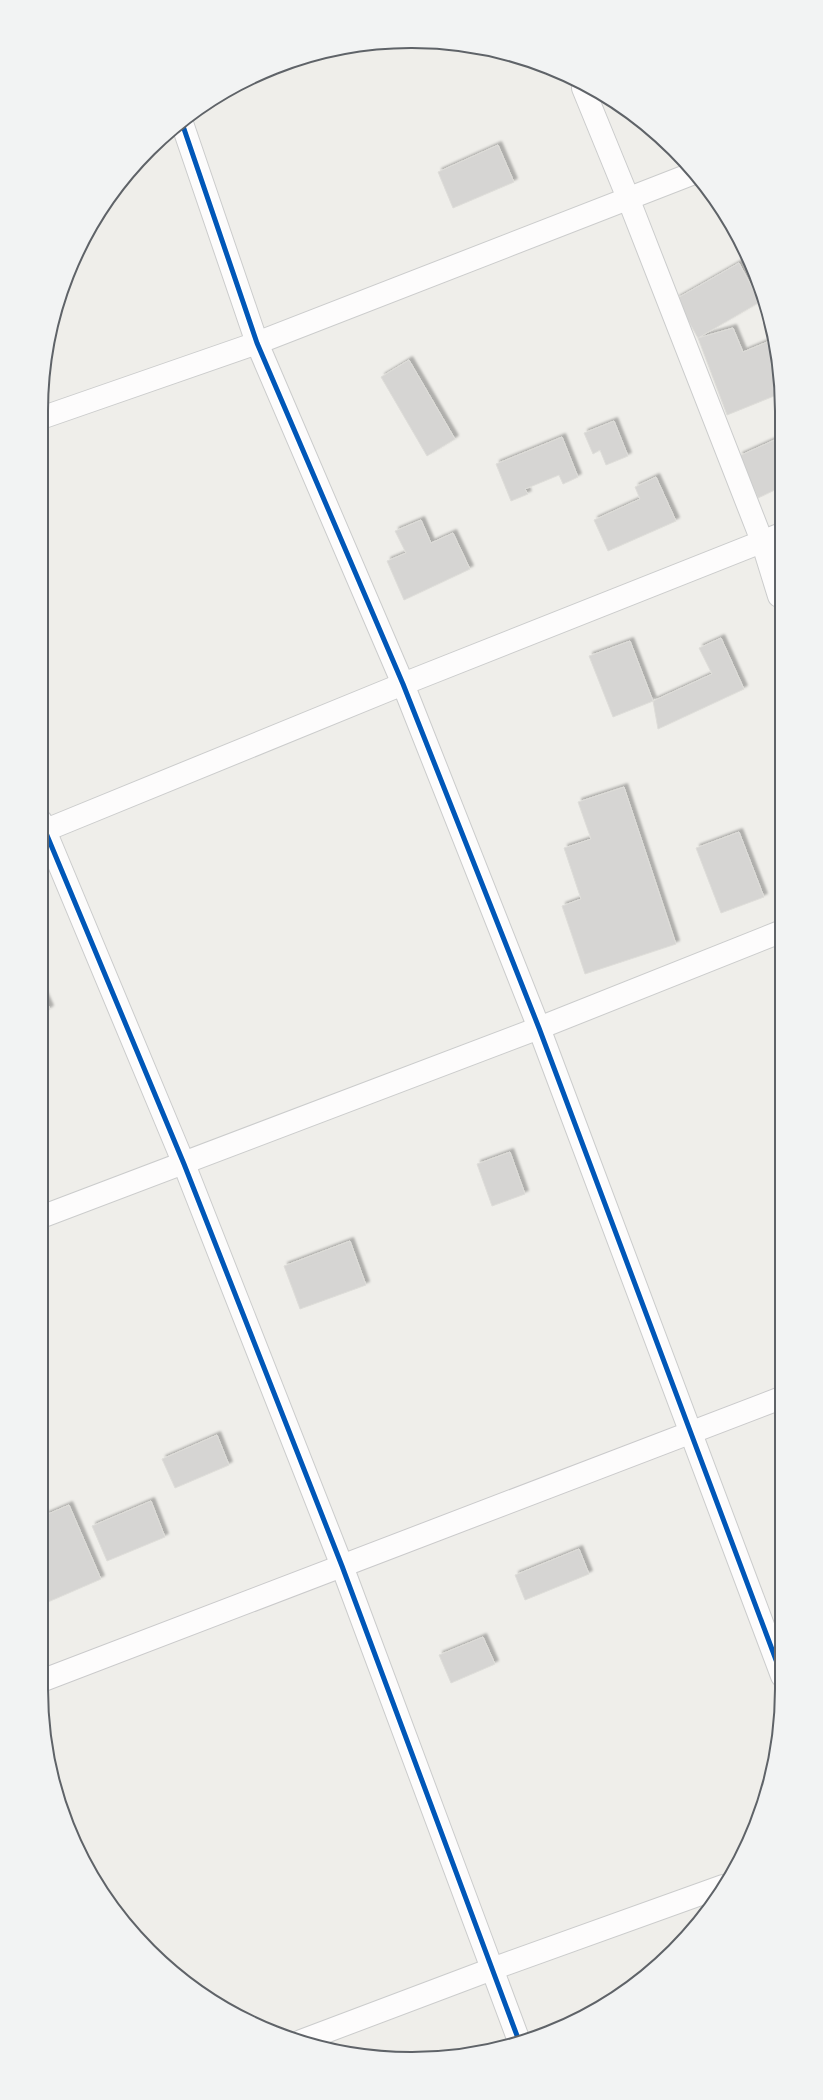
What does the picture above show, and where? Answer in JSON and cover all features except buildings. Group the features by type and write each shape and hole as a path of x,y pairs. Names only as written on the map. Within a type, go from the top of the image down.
{"street":[{"path":"585,92 770,538 775,570"},
{"path":"184,128 257,343 402,684 538,1028 775,1658"},
{"path":"48,416 257,343 688,175"},
{"path":"48,826 770,538"},
{"path":"48,842 184,1164 342,1566 517,2036"},
{"path":"48,1214 184,1164 538,1028 775,934"},
{"path":"48,1678 775,1400"},
{"path":"311,2038 492,1969 715,1889"}],"cycle path":[{"path":"184,128 257,343 403,684 539,1028 775,1657"},
{"path":"48,838 184,1164 342,1566 517,2036"}]}
